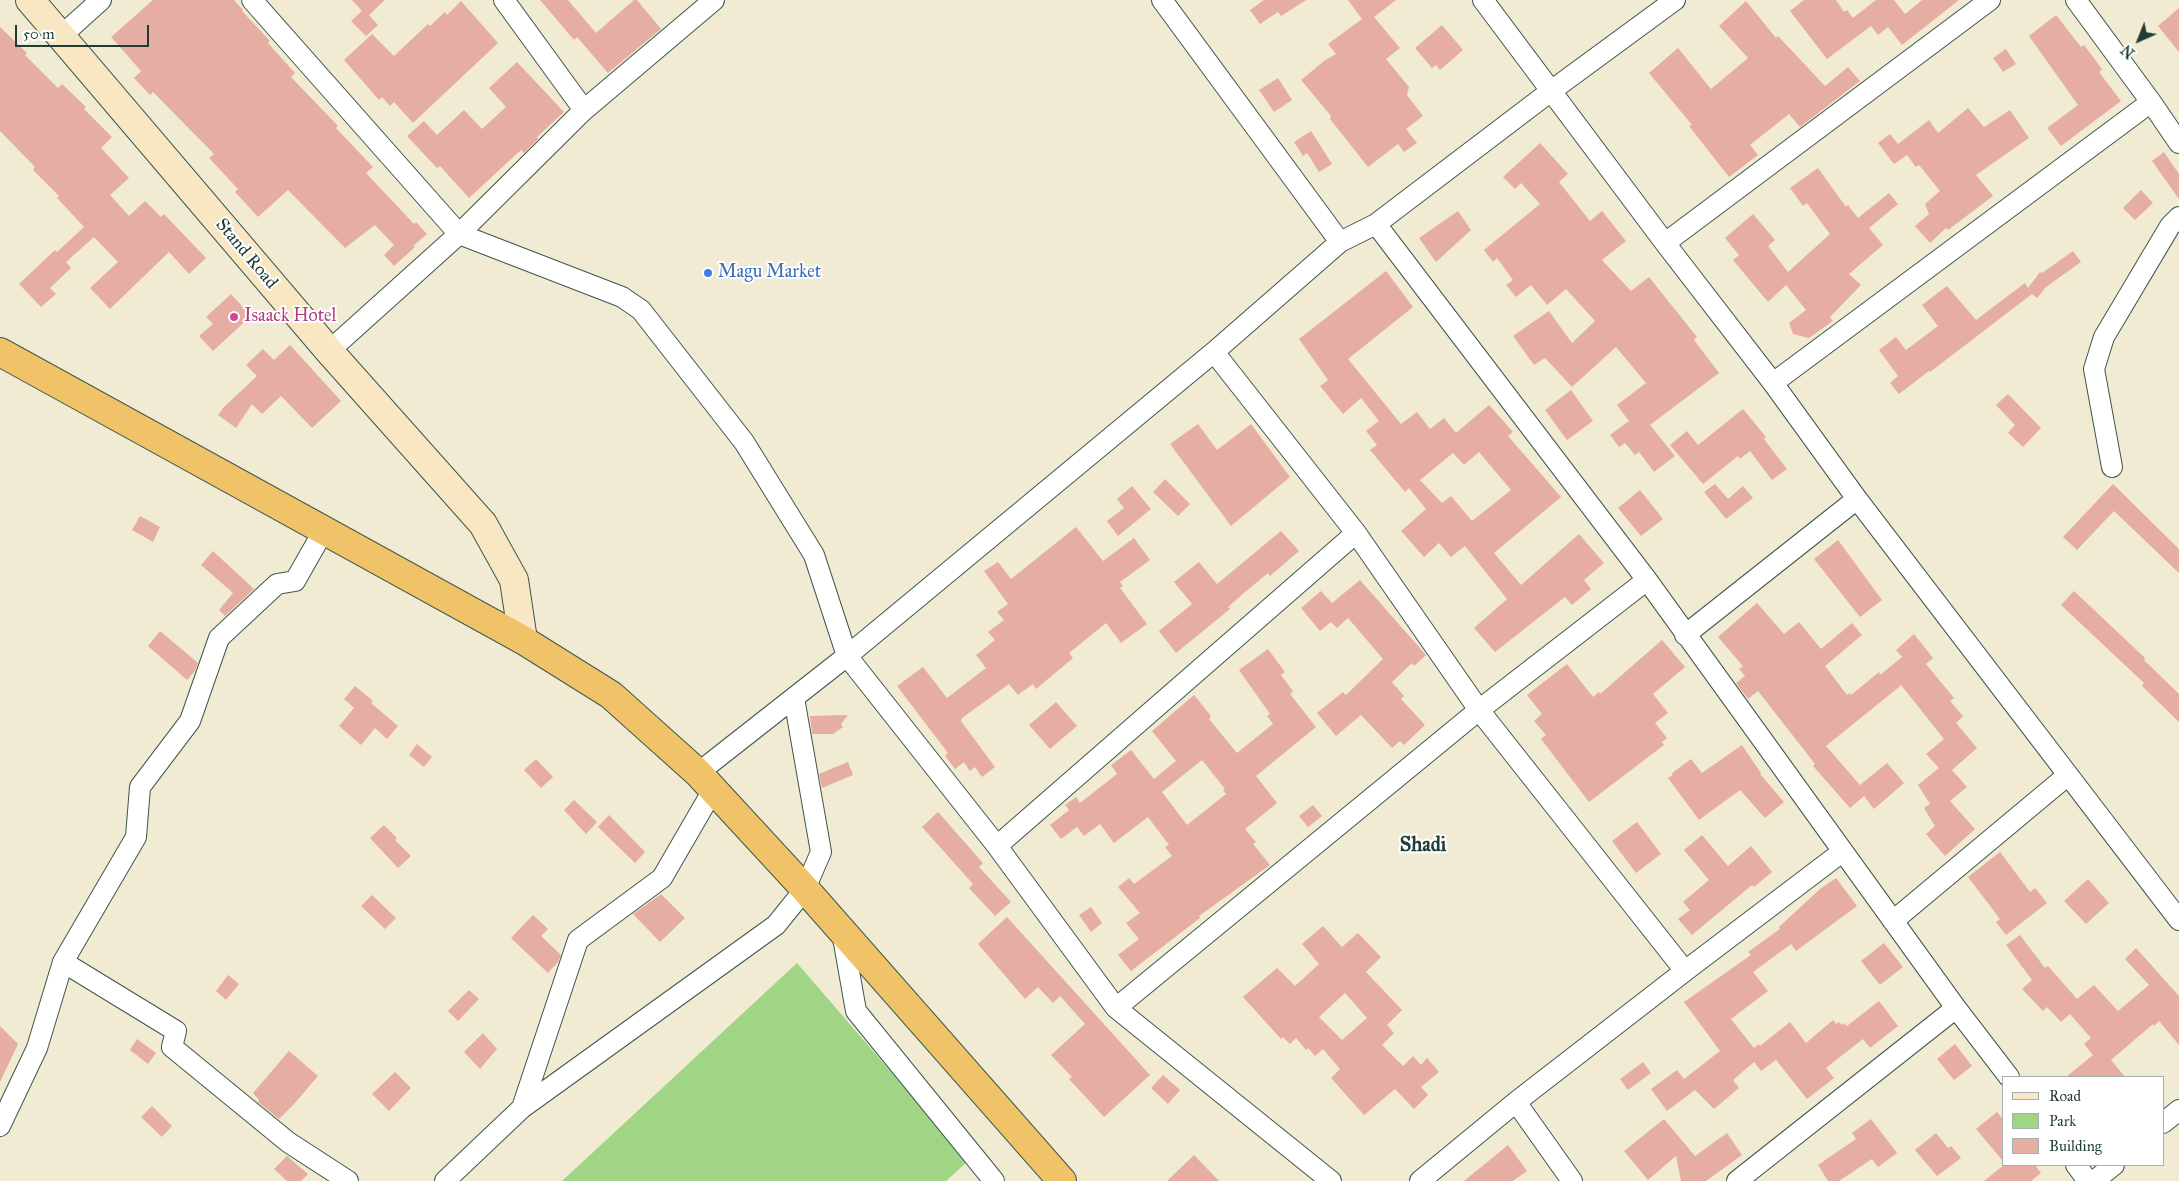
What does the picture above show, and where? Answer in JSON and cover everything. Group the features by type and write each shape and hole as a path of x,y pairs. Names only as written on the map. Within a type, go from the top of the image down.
{"highway":[{"path":"0,352 523,640 612,695 706,782 804,889 1062,1181"}],"main road":[{"name":"Stand Road","path":"30,0 329,351 482,524 514,580 523,640"}],"street":[{"path":"61,36 101,0"},
{"path":"252,0 459,234 622,298 642,310 744,442 814,555 847,656 997,846 1116,1008 1331,1181"},
{"path":"504,0 584,110"},
{"path":"329,351 459,234 584,110 714,0"},
{"path":"1162,0 1340,242"},
{"path":"1483,0 1664,243 1773,383 1857,499 2179,920"},
{"path":"522,1108 578,940 662,878 706,782 794,698 1214,352 1340,242 1376,224 1551,91 1675,0"},
{"path":"1664,243 1990,0"},
{"path":"2076,0 2179,143"},
{"path":"1773,383 2151,102"},
{"path":"2112,467 2094,369 2104,337 2170,226 2179,217"},
{"path":"1376,224 1647,580 1842,852 2008,1076"},
{"path":"1214,352 1356,533 1479,710 1685,971"},
{"path":"1685,635 1857,499"},
{"path":"0,1126 37,1048 63,962 136,837 140,786 190,721 219,638 277,584 295,582 324,530"},
{"path":"997,846 1356,533"},
{"path":"1116,1008 1479,710 1647,580"},
{"path":"445,1181 522,1108 776,925 804,889 821,852 794,698"},
{"path":"1893,921 2068,775"},
{"path":"1420,1181 1516,1102 1842,852"},
{"path":"842,932 856,1011 994,1181"},
{"path":"63,962 176,1030 172,1047 288,1142 348,1181"},
{"path":"1737,1181 1956,1008"},
{"path":"1516,1102 1572,1181"},
{"path":"2164,1123 2179,1110"},
{"path":"2077,1166 2088,1181"},
{"path":"2094,1181 2113,1166"}],"green space":[{"path":"797,963 968,1161 946,1181 562,1181"}],"building":[{"path":"153,0 234,0 295,73 291,77 338,126 336,128 373,167 366,173 414,224 416,222 427,234 394,266 384,255 394,245 375,225 345,248 288,190 258,217 235,192 238,189 209,158 214,154 153,92 150,95 134,78 141,71 111,37"},
{"path":"352,0 385,0 369,15 378,25 366,36 351,21 362,11"},
{"path":"540,0 568,0 596,33 634,0 637,0 661,29 608,73 577,37 574,40"},
{"path":"1264,0 1306,0 1281,16 1278,12 1260,24 1250,10"},
{"path":"1348,0 1396,0 1374,17 1400,48 1386,59 1409,87 1407,95 1423,116 1406,129 1417,143 1404,152 1398,144 1368,167 1330,119 1331,116 1301,80 1324,61 1336,54 1328,44 1362,19"},
{"path":"1804,0 1836,0 1844,12 1847,10 1853,18 1876,0 1894,0 1905,14 1922,0 1959,0 1902,45 1888,27 1878,35 1871,26 1827,59 1790,11"},
{"path":"461,1 498,43 413,123 394,102 390,106 382,97 379,100 344,60 372,34 394,56 428,24 430,26 445,12 447,15"},
{"path":"1746,1 1776,38 1778,36 1825,86 1848,67 1860,81 1800,127 1789,114 1750,145 1758,155 1729,177 1689,126 1692,125 1649,73 1678,48 1711,89 1748,58 1719,26"},
{"path":"2179,8 2179,52 2158,26"},
{"path":"2056,15 2081,47 2084,45 2102,69 2099,72 2121,101 2061,146 2047,128 2078,105 2029,36"},
{"path":"1442,25 1463,50 1440,70 1436,65 1432,68 1415,48"},
{"path":"0,27 27,53 25,55 58,88 62,84 86,107 84,109 112,137 101,148 129,178 110,195 129,216 145,201 161,217 164,214 206,258 189,274 169,252 110,309 90,288 118,262 94,237 66,262 71,268 50,288 56,294 41,307 19,284 55,250 57,252 84,227 57,198 59,196 33,170 35,167 0,131"},
{"path":"2006,49 2016,64 2003,72 1993,58"},
{"path":"517,62 564,112 537,137 538,139 524,153 521,150 469,198 440,166 437,168 407,136 424,121 437,135 464,110 482,129 506,107 489,88"},
{"path":"1278,78 1292,100 1274,112 1259,90"},
{"path":"1968,108 1984,127 2010,110 2029,138 1976,175 1993,196 1948,230 1946,228 1930,243 1915,226 1929,214 1925,204 1940,191 1919,165 1916,167 1907,155 1894,164 1878,143 1890,134 1898,144 1929,120 1938,133"},
{"path":"1311,131 1332,164 1319,172 1307,153 1303,156 1294,142"},
{"path":"1540,143 1568,174 1559,182 1590,221 1602,211 1626,241 1602,260 1631,291 1649,277 1697,337 1694,340 1719,373 1650,425 1675,456 1654,472 1639,452 1635,455 1625,443 1619,447 1610,435 1629,421 1617,405 1646,383 1616,347 1572,387 1545,358 1534,365 1513,336 1549,311 1572,343 1595,321 1566,289 1547,305 1531,285 1516,297 1506,285 1513,280 1497,258 1493,262 1484,250 1540,204 1521,183 1515,189 1503,177"},
{"path":"2164,152 2179,174 2179,199 2152,161"},
{"path":"1818,168 1846,207 1848,205 1858,218 1889,193 1898,204 1869,228 1883,245 1849,274 1861,285 1830,317 1833,321 1809,338 1793,334 1789,323 1806,310 1786,285 1768,302 1733,260 1739,255 1725,238 1753,214 1775,240 1768,246 1788,272 1830,234 1807,203 1803,206 1790,188"},
{"path":"2141,190 2153,203 2135,220 2123,208"},
{"path":"1458,211 1471,230 1436,262 1419,238"},
{"path":"2073,251 2081,262 2046,287 2037,298 2032,294 1899,394 1890,383 1898,376 1879,350 1896,337 1906,350 1938,326 1922,305 1947,286 1976,320 2025,283 2028,288 2040,272 2042,273"},
{"path":"1386,271 1413,307 1348,359 1401,424 1417,412 1430,429 1444,418 1456,433 1489,405 1513,432 1508,436 1561,497 1494,553 1521,585 1579,534 1604,563 1584,580 1591,589 1572,605 1565,597 1495,652 1474,628 1507,599 1465,546 1451,557 1439,543 1424,557 1401,531 1426,509 1409,488 1405,492 1370,450 1377,445 1366,431 1379,421 1361,398 1343,414 1320,386 1328,380 1299,339","holes":["1479,452 1511,490 1472,521 1451,496 1442,503 1420,480 1453,453 1464,465"]},
{"path":"231,294 251,316 213,351 199,336 213,324 206,317"},
{"path":"290,345 341,401 312,428 281,396 262,414 252,404 236,428 218,415 257,376 246,365 263,349 274,360"},
{"path":"1571,390 1593,421 1567,440 1545,410"},
{"path":"2008,394 2041,428 2023,447 2008,433 2015,425 1996,405"},
{"path":"1743,409 1766,437 1764,439 1787,469 1772,480 1750,451 1740,459 1738,456 1703,484 1670,445 1687,431 1698,445"},
{"path":"1198,424 1217,450 1251,424 1290,477 1231,526 1170,444"},
{"path":"1165,479 1190,504 1178,516 1153,492"},
{"path":"1715,484 1728,499 1743,486 1753,498 1726,519 1704,492"},
{"path":"2113,484 2179,549 2179,573 2114,511 2077,550 2063,537"},
{"path":"1132,486 1151,509 1118,536 1107,521 1124,508 1117,499"},
{"path":"1640,490 1663,519 1641,536 1618,508"},
{"path":"140,516 160,527 153,542 132,530"},
{"path":"1076,527 1103,561 1134,538 1150,560 1120,582 1123,586 1120,588 1147,624 1121,643 1106,623 1069,653 1073,658 1036,689 1033,684 1018,695 1009,684 962,718 961,721 995,767 982,777 975,767 970,771 964,762 955,769 945,756 948,753 897,686 923,667 947,698 986,668 976,655 995,640 988,632 1004,620 997,612 1008,604 984,571 998,562 1011,579"},
{"path":"1281,531 1299,551 1270,576 1268,573 1245,592 1228,607 1230,609 1176,653 1159,631 1192,604 1174,582 1199,562 1217,584"},
{"path":"1838,540 1882,600 1860,617 1814,559"},
{"path":"213,551 254,589 225,616 219,610 233,593 201,565"},
{"path":"1360,580 1426,655 1414,666 1412,663 1392,682 1404,696 1401,699 1425,725 1404,745 1400,741 1392,748 1361,715 1336,736 1317,713 1343,692 1346,695 1383,659 1348,618 1337,628 1331,622 1320,631 1301,608 1321,591 1332,603"},
{"path":"2074,591 2145,658 2144,660 2179,694 2179,722 2142,686 2144,683 2061,605"},
{"path":"1757,603 1784,634 1799,622 1821,649 1852,623 1862,635 1825,666 1847,695 1850,693 1851,695 1879,672 1880,675 1902,657 1896,650 1914,634 1933,658 1926,664 1954,698 1950,701 1963,716 1956,723 1977,748 1952,770 1967,787 1950,801 1975,829 1945,856 1926,834 1935,826 1924,808 1930,804 1918,785 1939,768 1926,754 1944,739 1901,685 1826,746 1860,785 1887,763 1904,783 1874,809 1864,796 1850,808 1813,766 1815,764 1758,691 1748,699 1736,683 1745,676 1739,669 1743,666 1718,637"},
{"path":"160,631 198,663 195,671 187,680 148,646"},
{"path":"1662,640 1685,667 1653,694 1668,713 1655,723 1667,738 1662,742 1664,745 1589,802 1541,739 1546,735 1534,721 1542,714 1527,695 1567,664 1593,697 1599,692 1600,694"},
{"path":"1268,649 1285,672 1281,675 1293,691 1290,694 1316,727 1256,776 1277,803 1245,829 1256,842 1253,844 1270,865 1199,916 1200,918 1131,971 1118,955 1139,939 1126,923 1140,913 1118,887 1129,878 1134,884 1172,856 1165,847 1169,845 1148,817 1114,843 1100,824 1084,836 1077,827 1061,839 1050,825 1069,810 1065,805 1076,797 1080,803 1117,774 1111,765 1131,750 1154,779 1176,761 1152,731 1194,695 1211,716 1209,719 1237,753 1273,724 1267,716 1270,714 1239,670","holes":["1202,760 1225,789 1223,790 1226,794 1187,825 1162,792"]},
{"path":"355,686 373,701 371,703 398,726 387,739 375,728 361,745 339,726 354,708 344,699"},
{"path":"1056,702 1077,726 1050,749 1029,725"},
{"path":"848,715 841,724 843,727 833,734 812,734 810,716"},
{"path":"417,744 432,757 424,767 409,755"},
{"path":"1742,745 1760,774 1784,802 1765,818 1740,790 1699,820 1668,778 1691,759 1702,773"},
{"path":"536,759 553,777 541,788 524,770"},
{"path":"848,762 853,775 822,788 819,774"},
{"path":"574,800 597,822 586,834 564,810"},
{"path":"1313,805 1322,816 1308,827 1299,816"},
{"path":"938,812 983,863 979,867 1011,902 995,916 969,888 973,884 922,827"},
{"path":"609,815 645,852 635,863 598,827"},
{"path":"1637,822 1661,854 1636,873 1612,841"},
{"path":"384,825 397,838 395,840 411,856 398,868 370,838"},
{"path":"1702,835 1728,866 1751,846 1772,872 1754,887 1752,885 1692,935 1678,919 1690,910 1683,902 1709,880 1684,850"},
{"path":"2000,852 2030,892 2035,888 2047,903 2006,935 1996,922 2000,919 1968,877"},
{"path":"1836,878 1857,906 1796,951 1791,944 1753,972 1768,991 1731,1019 1754,1048 1759,1044 1760,1046 1790,1022 1806,1043 1833,1020 1836,1024 1839,1022 1847,1026 1879,1001 1898,1026 1870,1048 1863,1039 1826,1068 1834,1078 1807,1099 1776,1060 1761,1071 1754,1062 1733,1080 1739,1088 1714,1109 1695,1090 1667,1111 1651,1089 1677,1070 1684,1079 1720,1051 1684,1002 1751,955 1748,952 1780,929 1779,927 1820,889"},
{"path":"2088,879 2109,903 2086,924 2064,901"},
{"path":"661,894 685,918 660,942 633,914"},
{"path":"372,895 396,918 385,929 361,906"},
{"path":"1091,907 1102,923 1091,932 1079,915"},
{"path":"533,915 548,929 541,936 561,955 558,962 548,973 511,938"},
{"path":"1007,917 1150,1075 1104,1117 1069,1079 1072,1077 1051,1055 1085,1024 1060,996 1053,1003 1038,987 1025,999 978,944"},
{"path":"1323,926 1342,947 1358,933 1381,957 1366,972 1402,1010 1387,1025 1394,1033 1382,1045 1403,1066 1413,1056 1421,1065 1427,1058 1439,1072 1421,1087 1428,1095 1414,1109 1395,1089 1364,1115 1331,1078 1340,1069 1323,1049 1315,1056 1308,1048 1306,1050 1296,1038 1290,1044 1283,1037 1281,1039 1243,997 1277,968 1295,986 1319,964 1302,944","holes":["1345,993 1367,1018 1342,1040 1319,1017"]},
{"path":"2020,935 2045,968 2048,966 2077,999 2094,985 2118,1011 2149,985 2125,959 2136,948 2179,996 2179,1045 2159,1021 2111,1060 2124,1076 2067,1076 2093,1055 2084,1044 2091,1038 2070,1014 2061,1022 2047,1007 2043,1011 2022,989 2032,980 2006,945"},
{"path":"1884,943 1903,967 1880,985 1861,961"},
{"path":"228,975 239,984 226,1000 216,991"},
{"path":"469,990 479,999 458,1021 448,1011"},
{"path":"0,1026 18,1044 0,1082"},
{"path":"483,1033 497,1049 480,1069 464,1052"},
{"path":"137,1039 156,1053 148,1064 130,1050"},
{"path":"1955,1044 1972,1066 1954,1080 1937,1059"},
{"path":"289,1051 318,1076 279,1119 258,1102 259,1100 253,1093"},
{"path":"1643,1062 1651,1073 1628,1090 1620,1079"},
{"path":"395,1072 411,1088 389,1111 372,1094"},
{"path":"1163,1075 1180,1090 1168,1104 1151,1088"},
{"path":"152,1106 172,1126 162,1137 141,1117"},
{"path":"1997,1112 2002,1118 2002,1160 1976,1129"},
{"path":"1664,1119 1695,1156 1727,1133 1742,1155 1706,1181 1681,1181 1676,1156 1648,1180 1624,1151"},
{"path":"1871,1119 1897,1153 1878,1167 1872,1159 1839,1181 1828,1181 1818,1165 1856,1139 1852,1133"},
{"path":"1936,1133 1948,1148 1951,1146 1961,1158 1937,1176 1915,1150"},
{"path":"1508,1145 1527,1171 1513,1181 1464,1181"},
{"path":"1194,1155 1219,1181 1167,1181"},
{"path":"287,1156 308,1174 301,1181 287,1181 274,1169"},
{"path":"2003,1166 2036,1166 2041,1173 2031,1181 1984,1181"}],"place":[{"name":"Magu Market","path":"708,273"},
{"name":"Isaack Hotel","path":"234,317"}],"district":[{"name":"Shadi","path":"1423,846"}]}
